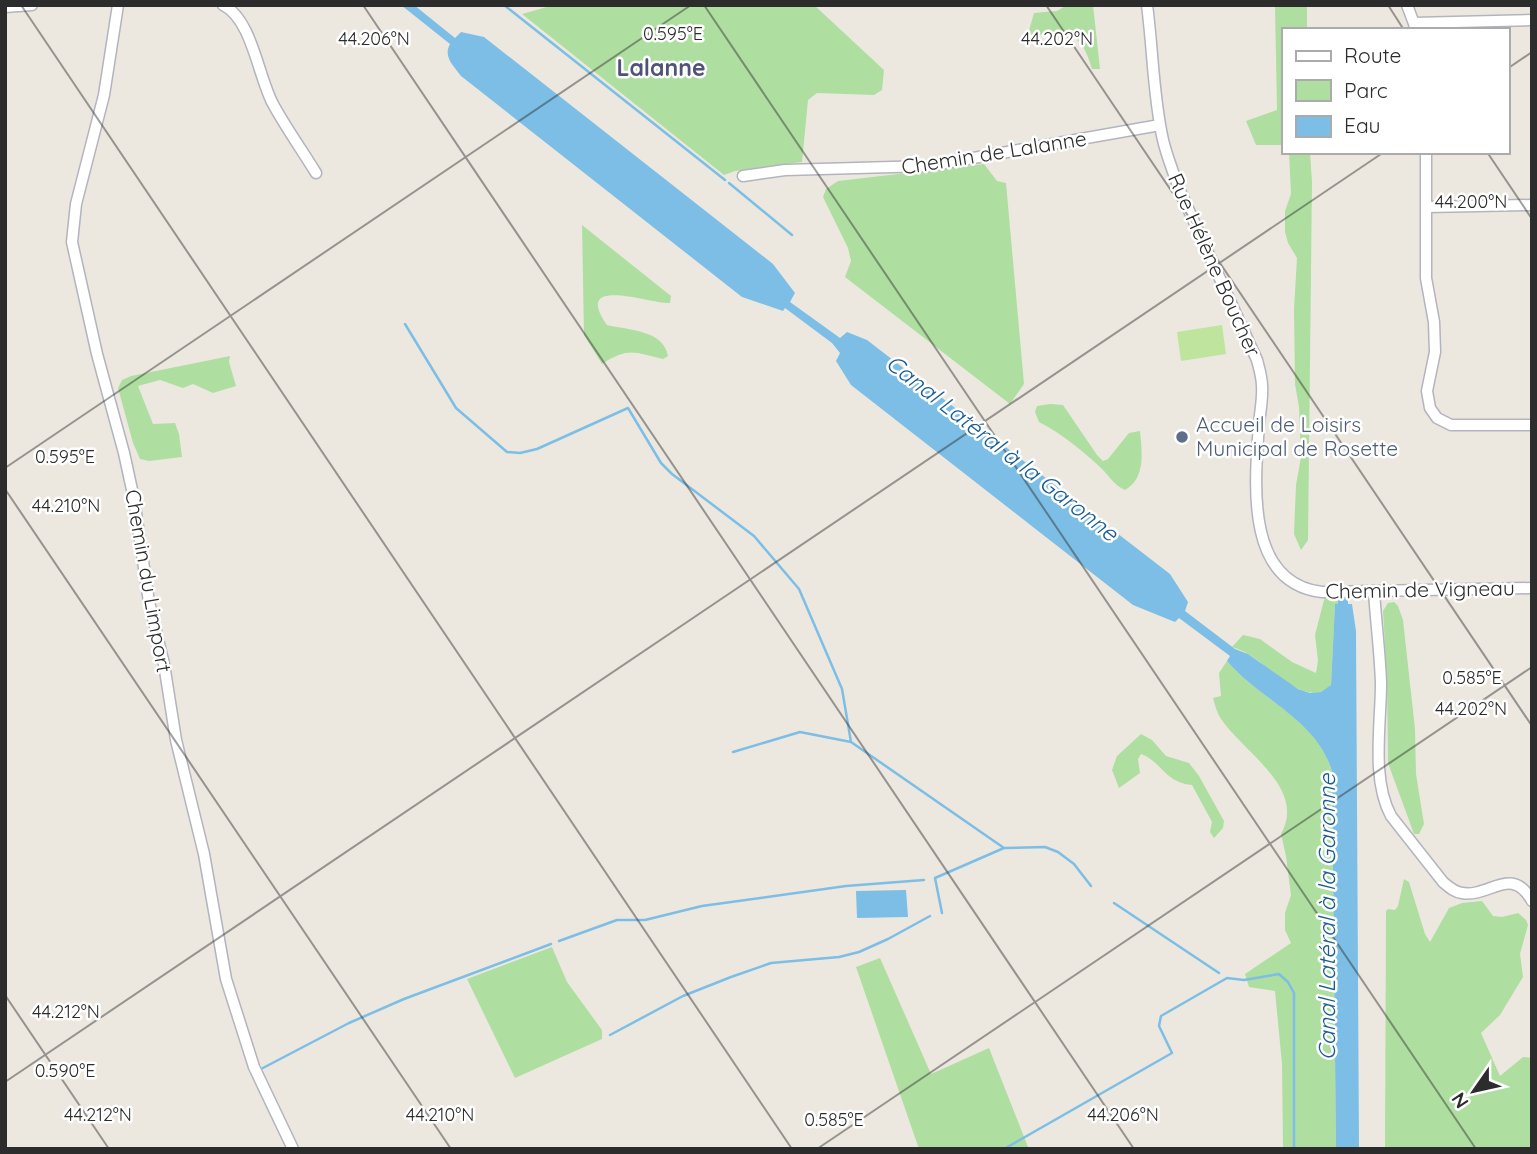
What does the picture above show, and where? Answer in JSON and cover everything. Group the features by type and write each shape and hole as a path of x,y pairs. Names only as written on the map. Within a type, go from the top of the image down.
{"street":[{"path":"5,7 32,5"},
{"name":"Chemin du Limport","path":"118,5 104,95 76,205 72,242 134,499 149,602 164,664 176,740 204,854 226,979 254,1067 293,1149"},
{"path":"223,5 231,9 239,19 272,102 316,173"},
{"name":"Rue Hélène Boucher","path":"1147,5 1153,79 1170,165 1257,359 1263,387 1255,498 1264,542 1279,571 1308,590"},
{"path":"1407,5 1415,26 1532,20"},
{"name":"Chemin de Lalanne","path":"743,176 785,170 928,166 1160,125"},
{"path":"1426,154 1426,278 1434,322 1435,352 1427,391 1430,408 1437,418 1451,425 1532,425"},
{"path":"1427,207 1532,205"},
{"name":"Chemin de Vigneau","path":"1308,590 1374,592 1532,588"},
{"path":"1374,592 1381,681 1380,787 1391,816 1443,882 1453,890 1471,894 1506,883 1523,889 1532,901"}],"green space":[{"path":"554,5 814,5 884,70 882,90 874,95 817,93 808,100 802,162 735,171 724,175 522,14"},
{"path":"1067,5 1093,5 1100,69 1092,69 1079,41 1069,35 1028,34 1034,13 1057,11"},
{"path":"1275,5 1307,5 1307,28 1282,28 1282,145 1256,145 1246,121 1277,110"},
{"path":"1289,154 1310,154 1308,540 1301,550 1294,534 1296,485 1301,457 1299,407 1295,384 1294,309 1297,258 1285,232 1285,211 1291,194"},
{"path":"984,164 997,181 1006,183 1024,384 1010,404 845,277 851,261 848,248 823,197 826,189 838,181"},
{"path":"582,225 671,296 670,303 618,295 599,300 599,309 607,325 652,336 665,347 668,356 663,359 631,352 618,355 602,364 584,335"},
{"path":"1222,325 1226,354 1181,361 1177,332"},
{"path":"230,356 229,362 236,386 213,393 193,384 183,388 160,380 138,386 153,424 175,423 182,457 149,461 140,459 118,388 122,380"},
{"path":"1063,405 1103,461 1108,459 1129,433 1140,431 1140,472 1132,485 1125,490 1121,488 1079,449 1039,422 1035,412 1037,406"},
{"path":"1325,596 1338,597 1338,604 1335,605 1331,685 1322,692 1300,690 1246,653 1232,647 1243,635 1260,639 1292,662 1316,673 1318,661 1315,635"},
{"path":"1394,602 1403,620 1415,729 1416,774 1424,824 1419,834 1414,834 1388,763 1383,611 1388,603"},
{"path":"1227,661 1255,688 1301,723 1314,737 1332,771 1336,1149 1283,1149 1282,1064 1275,991 1249,987 1245,974 1291,943 1285,930 1285,913 1291,895 1281,834 1287,817 1286,801 1269,772 1231,732 1217,712 1213,698 1221,696 1219,673"},
{"path":"1141,734 1152,740 1166,756 1189,763 1199,776 1224,821 1223,828 1214,838 1210,832 1212,822 1192,785 1175,780 1148,757 1141,754 1138,759 1140,773 1119,788 1112,770 1117,756"},
{"path":"1404,879 1409,882 1430,942 1449,908 1462,903 1482,901 1493,916 1518,913 1526,920 1528,925 1520,954 1523,977 1500,1015 1481,1033 1500,1076 1523,1057 1532,1058 1532,1149 1385,1149 1386,911 1395,910 1398,906"},
{"path":"552,947 567,982 602,1030 602,1039 515,1078 467,979"},
{"path":"880,958 931,1074 989,1048 1028,1147 919,1149 856,967"}],"water":[{"name":"Canal Latéral à la Garonne","path":"401,5 414,5 455,38 461,32 484,37 773,264 795,293 790,302 840,338 847,332 867,340 1170,574 1188,602 1185,611 1235,649 1248,654 1298,689 1310,693 1321,692 1331,685 1335,604 1338,604 1338,597 1348,597 1348,604 1352,604 1356,631 1359,1149 1336,1149 1332,771 1313,737 1286,711 1240,675 1227,661 1230,656 1179,618 1175,622 1133,605 851,385 836,361 840,353 832,343 785,308 783,311 742,297 461,76 448,57 450,44"},
{"path":"906,890 908,917 857,918 856,891"}],"waterway":[{"path":"504,5 725,180"},
{"path":"729,183 792,235"},
{"path":"405,324 456,408 507,452 520,453 537,449 628,408 661,463 754,536 799,589 842,689 851,742 1004,848 1045,847 1058,852 1074,864 1091,886"},
{"path":"733,752 800,732 851,742"},
{"path":"942,913 935,878 1004,848"},
{"path":"559,941 617,920 645,920 702,906 846,886 924,880"},
{"path":"1114,903 1219,973"},
{"path":"610,1035 683,996 731,977 771,963 839,957 859,952 930,916"},
{"path":"261,1069 349,1023 404,999 551,944"},
{"path":"1004,1149 1172,1053 1159,1026 1161,1016 1227,978 1244,980 1279,974 1288,982 1294,993 1294,1149"}],"place":[{"name":"Accueil de Loisirs Municipal de Rosette","path":"1182,437"}],"district":[{"name":"Lalanne","path":"661,68"}]}
